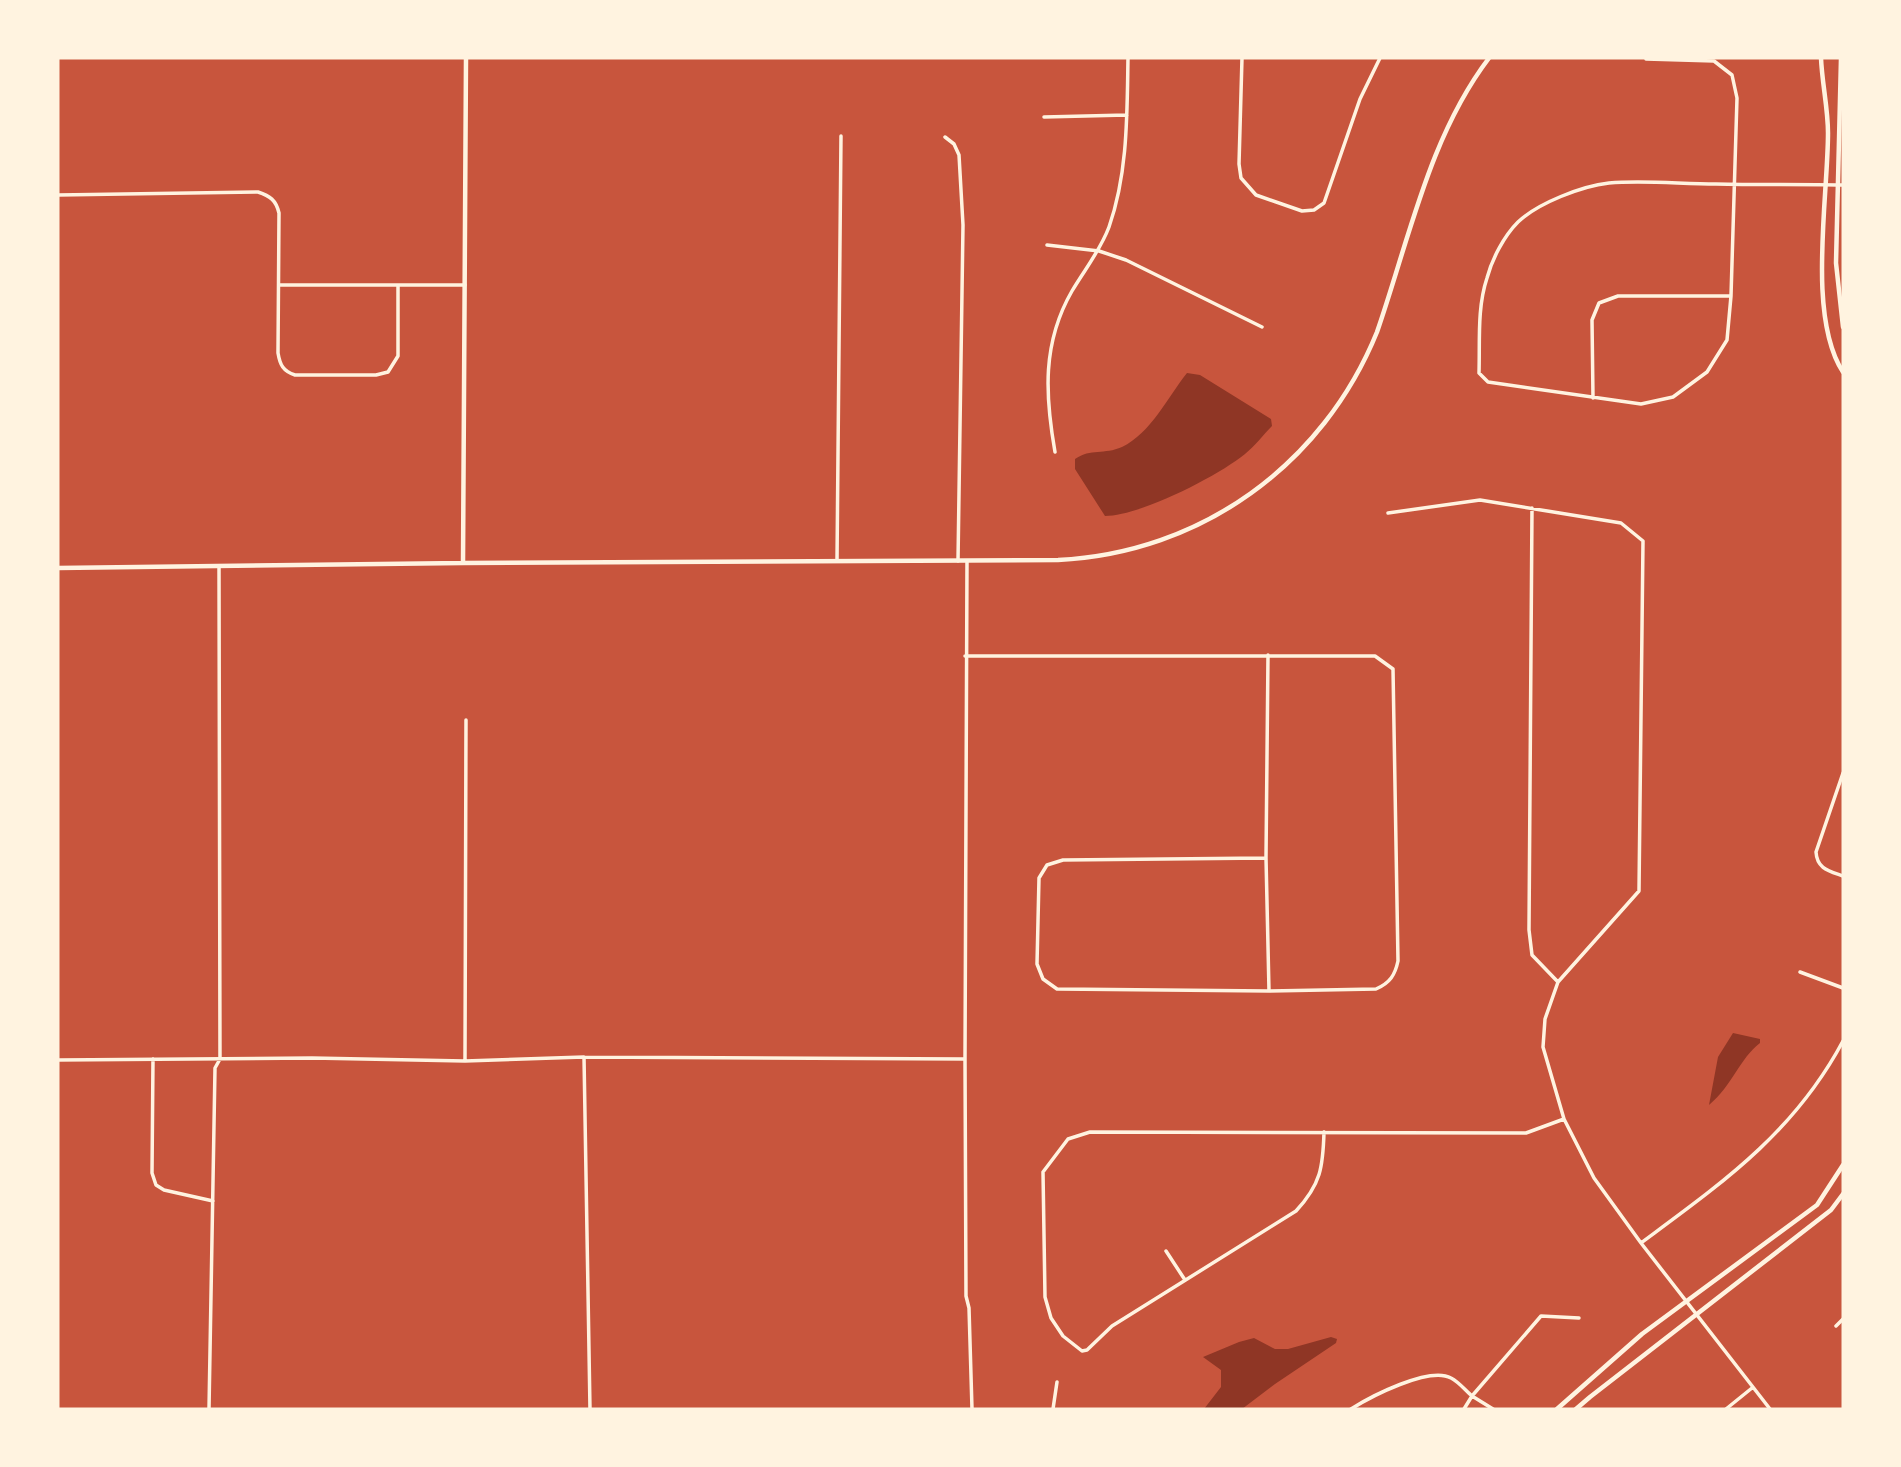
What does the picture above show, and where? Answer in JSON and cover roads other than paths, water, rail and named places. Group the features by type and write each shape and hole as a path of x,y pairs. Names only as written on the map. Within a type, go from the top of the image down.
{"street":[{"path":"463,562 466,58"},
{"path":"1055,452 1048,410 1048,356 1056,326 1071,292 1099,251 1117,198 1127,115 1128,58"},
{"path":"1242,58 1239,164 1241,178 1256,195 1308,211 1324,203 1360,99 1380,58"},
{"path":"58,568 463,562 1068,560 1141,548 1170,538 1212,519 1254,492 1287,465 1330,417 1363,364 1377,332 1448,125 1469,86 1489,58"},
{"path":"1821,58 1828,118 1823,265 1825,305 1832,345 1843,372"},
{"path":"1841,58 1841,185 1836,263 1843,327"},
{"path":"1646,59 1714,61 1732,75 1737,98 1734,185 1731,296 1727,340 1707,372 1673,397 1641,404 1488,382 1479,373 1480,306 1487,276 1502,244 1518,222 1549,202 1584,188 1610,183 1734,185 1841,185"},
{"path":"1044,117 1127,115"},
{"path":"837,561 841,136"},
{"path":"945,137 954,144 959,155 963,225 958,561"},
{"path":"58,195 258,192 269,195 277,203 279,213 278,353 285,372 295,376 376,375 387,372 398,356 398,285"},
{"path":"1047,245 1099,251 1126,260 1262,327"},
{"path":"279,285 465,285"},
{"path":"1593,398 1592,320 1600,303 1618,296 1731,296"},
{"path":"1388,513 1480,500 1621,523 1643,541 1640,891 1558,982 1545,1019 1544,1047 1564,1119 1594,1178 1770,1409"},
{"path":"1532,508 1529,930 1532,955 1558,982"},
{"path":"967,561 966,1296 969,1308 972,1409"},
{"path":"209,1409 215,1068 220,1059 219,566"},
{"path":"1268,655 1266,858 1269,991"},
{"path":"965,656 1376,656 1393,669 1398,961 1395,975 1385,985 1376,989 1269,991 1058,989 1043,979 1037,964 1039,878 1047,865 1063,860 1266,858"},
{"path":"465,1061 466,720"},
{"path":"1843,773 1816,858 1824,870 1843,876"},
{"path":"1800,972 1843,988"},
{"path":"1641,1243 1734,1174 1766,1145 1820,1080 1843,1041"},
{"path":"58,1060 312,1058 465,1061 583,1057 965,1059"},
{"path":"583,1057 590,1409"},
{"path":"153,1059 152,1173 156,1185 164,1190 213,1201"},
{"path":"1324,1132 1323,1160 1318,1182 1296,1211 1112,1326 1087,1350 1082,1351 1063,1336 1051,1318 1045,1297 1042,1172 1068,1139 1090,1132 1324,1132 1526,1133 1564,1119"},
{"path":"1557,1409 1642,1334 1816,1205 1843,1165"},
{"path":"1576,1409 1831,1210 1843,1194"},
{"path":"1166,1251 1185,1280"},
{"path":"1464,1409 1472,1396 1541,1316 1579,1318"},
{"path":"1836,1326 1843,1319"},
{"path":"1351,1409 1418,1378 1438,1374 1451,1378 1493,1409"},
{"path":"1053,1409 1058,1382"},
{"path":"1726,1409 1752,1388"}]}
